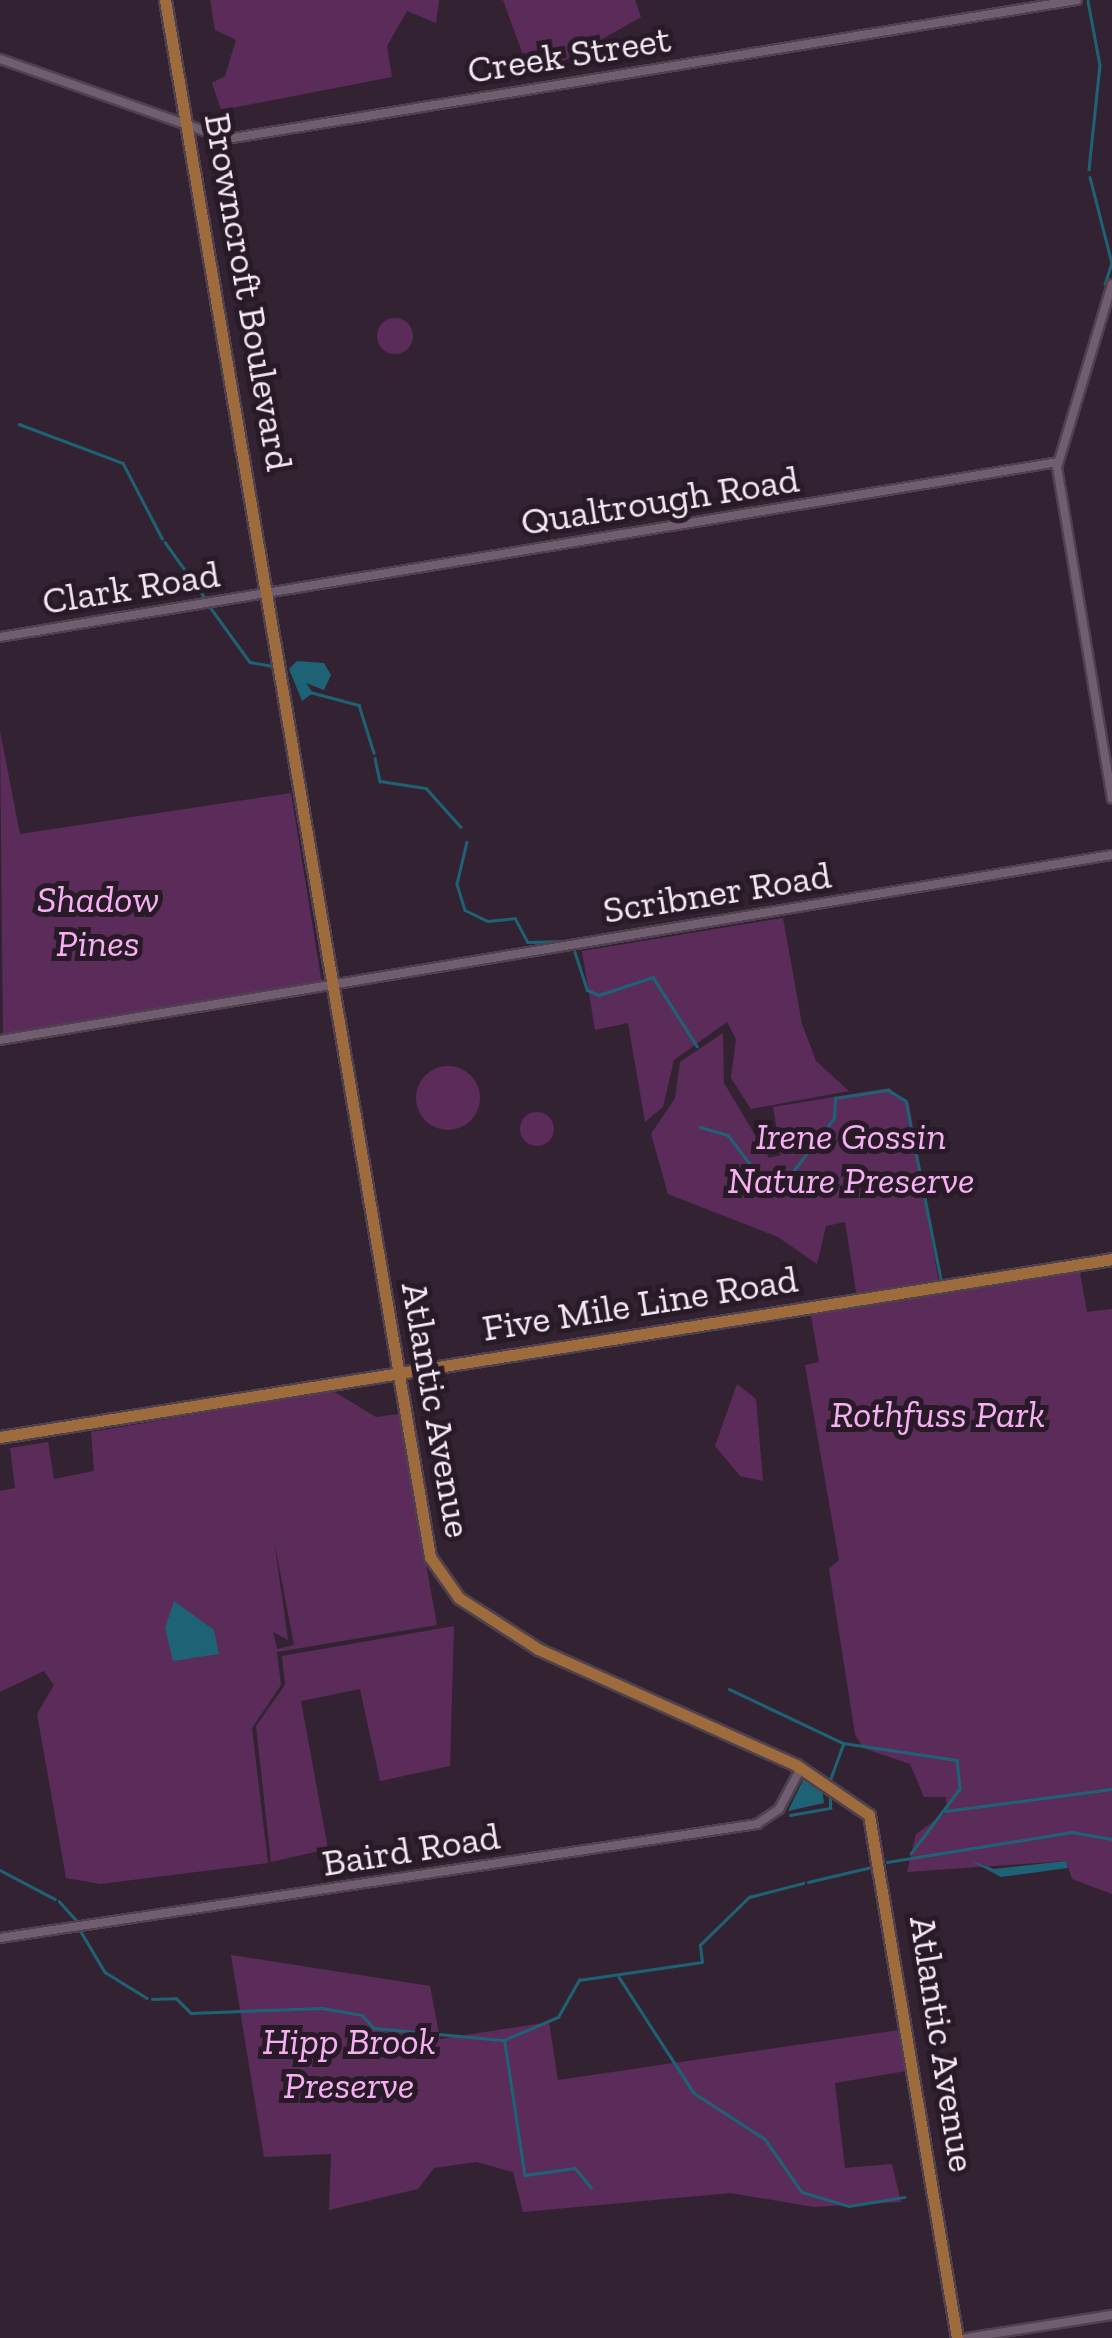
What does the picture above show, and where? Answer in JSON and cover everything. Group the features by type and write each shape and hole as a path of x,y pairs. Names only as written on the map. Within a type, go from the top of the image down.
{"main road":[{"name":"Browncroft Boulevard","path":"165,0 271,594"},
{"name":"Atlantic Avenue","path":"271,594 332,987 427,1546 449,1588 546,1652 800,1768 854,1797 878,1835 957,2338"},
{"name":"Five Mile Line Road","path":"0,1437 1112,1259"}],"street":[{"name":"Creek Street","path":"0,59 190,130 227,139 1076,0"},
{"path":"170,121 185,102"},
{"path":"1112,284 1058,462 1112,798"},
{"name":"Qualtrough Road","path":"271,594 1058,462"},
{"name":"Clark Road","path":"0,637 271,594"},
{"name":"Scribner Road","path":"0,1040 1112,855"},
{"name":"Baird Road","path":"0,1938 757,1824 779,1810 800,1768"},
{"path":"966,2338 1112,2315"}],"green space":[{"path":"210,0 439,0 436,23 407,11 387,46 392,77 221,110 212,83 225,76 236,40 215,30"},
{"path":"503,0 635,0 641,17 555,66 522,52"},
{"path":"395,318 408,323 413,336 408,349 395,354 382,349 377,336 382,323"},
{"name":"Shadow Pines","path":"0,731 20,834 291,793 322,984 3,1037"},
{"path":"783,918 802,1024 816,1061 849,1091 751,1109 731,1078 736,1039 727,1022 674,1060 663,1107 645,1122 628,1023 595,1030 582,951"},
{"name":"Irene Gossin Nature Preserve","path":"723,1033 724,1083 769,1158 781,1155 773,1107 889,1088 909,1103 939,1284 857,1297 845,1222 826,1226 817,1264 778,1237 668,1194 651,1134 675,1098 680,1062"},
{"path":"448,1066 471,1075 480,1098 471,1121 448,1130 425,1121 416,1098 425,1075"},
{"path":"537,1112 549,1117 554,1129 549,1141 537,1146 525,1141 520,1129 525,1117"},
{"name":"Rothfuss Park","path":"1079,1267 1087,1312 1112,1309 1112,1894 1072,1879 1066,1861 907,1872 916,1834 947,1812 946,1797 924,1797 910,1764 863,1748 855,1734 829,1569 839,1560 805,1365 819,1362 810,1310"},
{"path":"737,1384 756,1399 763,1481 740,1476 715,1446"},
{"path":"333,1391 376,1417 399,1414 437,1625 277,1652 281,1685 252,1728 268,1863 100,1884 66,1878 37,1714 54,1685 44,1671 0,1692 0,1491 15,1488 10,1448 48,1442 54,1479 94,1471 91,1432","holes":["274,1540 294,1645 277,1649 273,1632 288,1640"]},
{"path":"454,1626 450,1766 380,1781 360,1689 301,1701 328,1849 271,1862 256,1726 285,1685 282,1656"},
{"name":"Hipp Brook Preserve","path":"231,1955 430,1986 440,2039 549,2022 558,2080 906,2029 912,2070 835,2083 845,2168 892,2164 901,2202 814,2207 730,2193 523,2212 513,2172 476,2162 434,2168 418,2189 329,2210 331,2154 264,2157"}],"water":[{"path":"297,661 324,663 331,675 324,690 306,683 313,693 302,701 289,669"},
{"path":"174,1601 214,1630 219,1654 173,1661 165,1628"},
{"path":"804,1778 822,1788 824,1803 788,1811"},
{"path":"971,1861 994,1869 1066,1861 1068,1868 1001,1877"}],"waterway":[{"path":"1088,1 1100,65 1089,169"},
{"path":"1090,177 1112,263 1105,284"},
{"path":"19,424 123,463 162,538"},
{"path":"165,542 205,598"},
{"path":"210,607 250,662 273,666"},
{"path":"310,692 359,705 374,753"},
{"path":"375,758 380,781 426,788 461,827"},
{"path":"467,842 457,884 465,910 488,921 515,918 528,942 571,941"},
{"path":"575,952 587,990 599,995 653,977 697,1046"},
{"path":"700,1127 728,1135 757,1173 788,1178 834,1118 835,1098 888,1090 906,1101 941,1280"},
{"path":"729,1689 843,1743 957,1760 960,1789 911,1854"},
{"path":"830,1780 843,1744"},
{"path":"945,1811 1112,1789"},
{"path":"790,1815 830,1808 830,1795"},
{"path":"887,1862 1072,1832 1112,1839"},
{"path":"808,1882 872,1867"},
{"path":"0,1870 55,1899"},
{"path":"152,1999 176,1998 191,2013 322,2008 362,2015 374,2028 504,2040 558,2017 579,1980 702,1962 700,1945 749,1897 803,1883"},
{"path":"59,1901 77,1921"},
{"path":"80,1930 105,1972 147,1998"},
{"path":"619,1977 694,2093 765,2139 802,2192 849,2206 904,2197"},
{"path":"505,2043 525,2175 575,2168 591,2187"}]}
